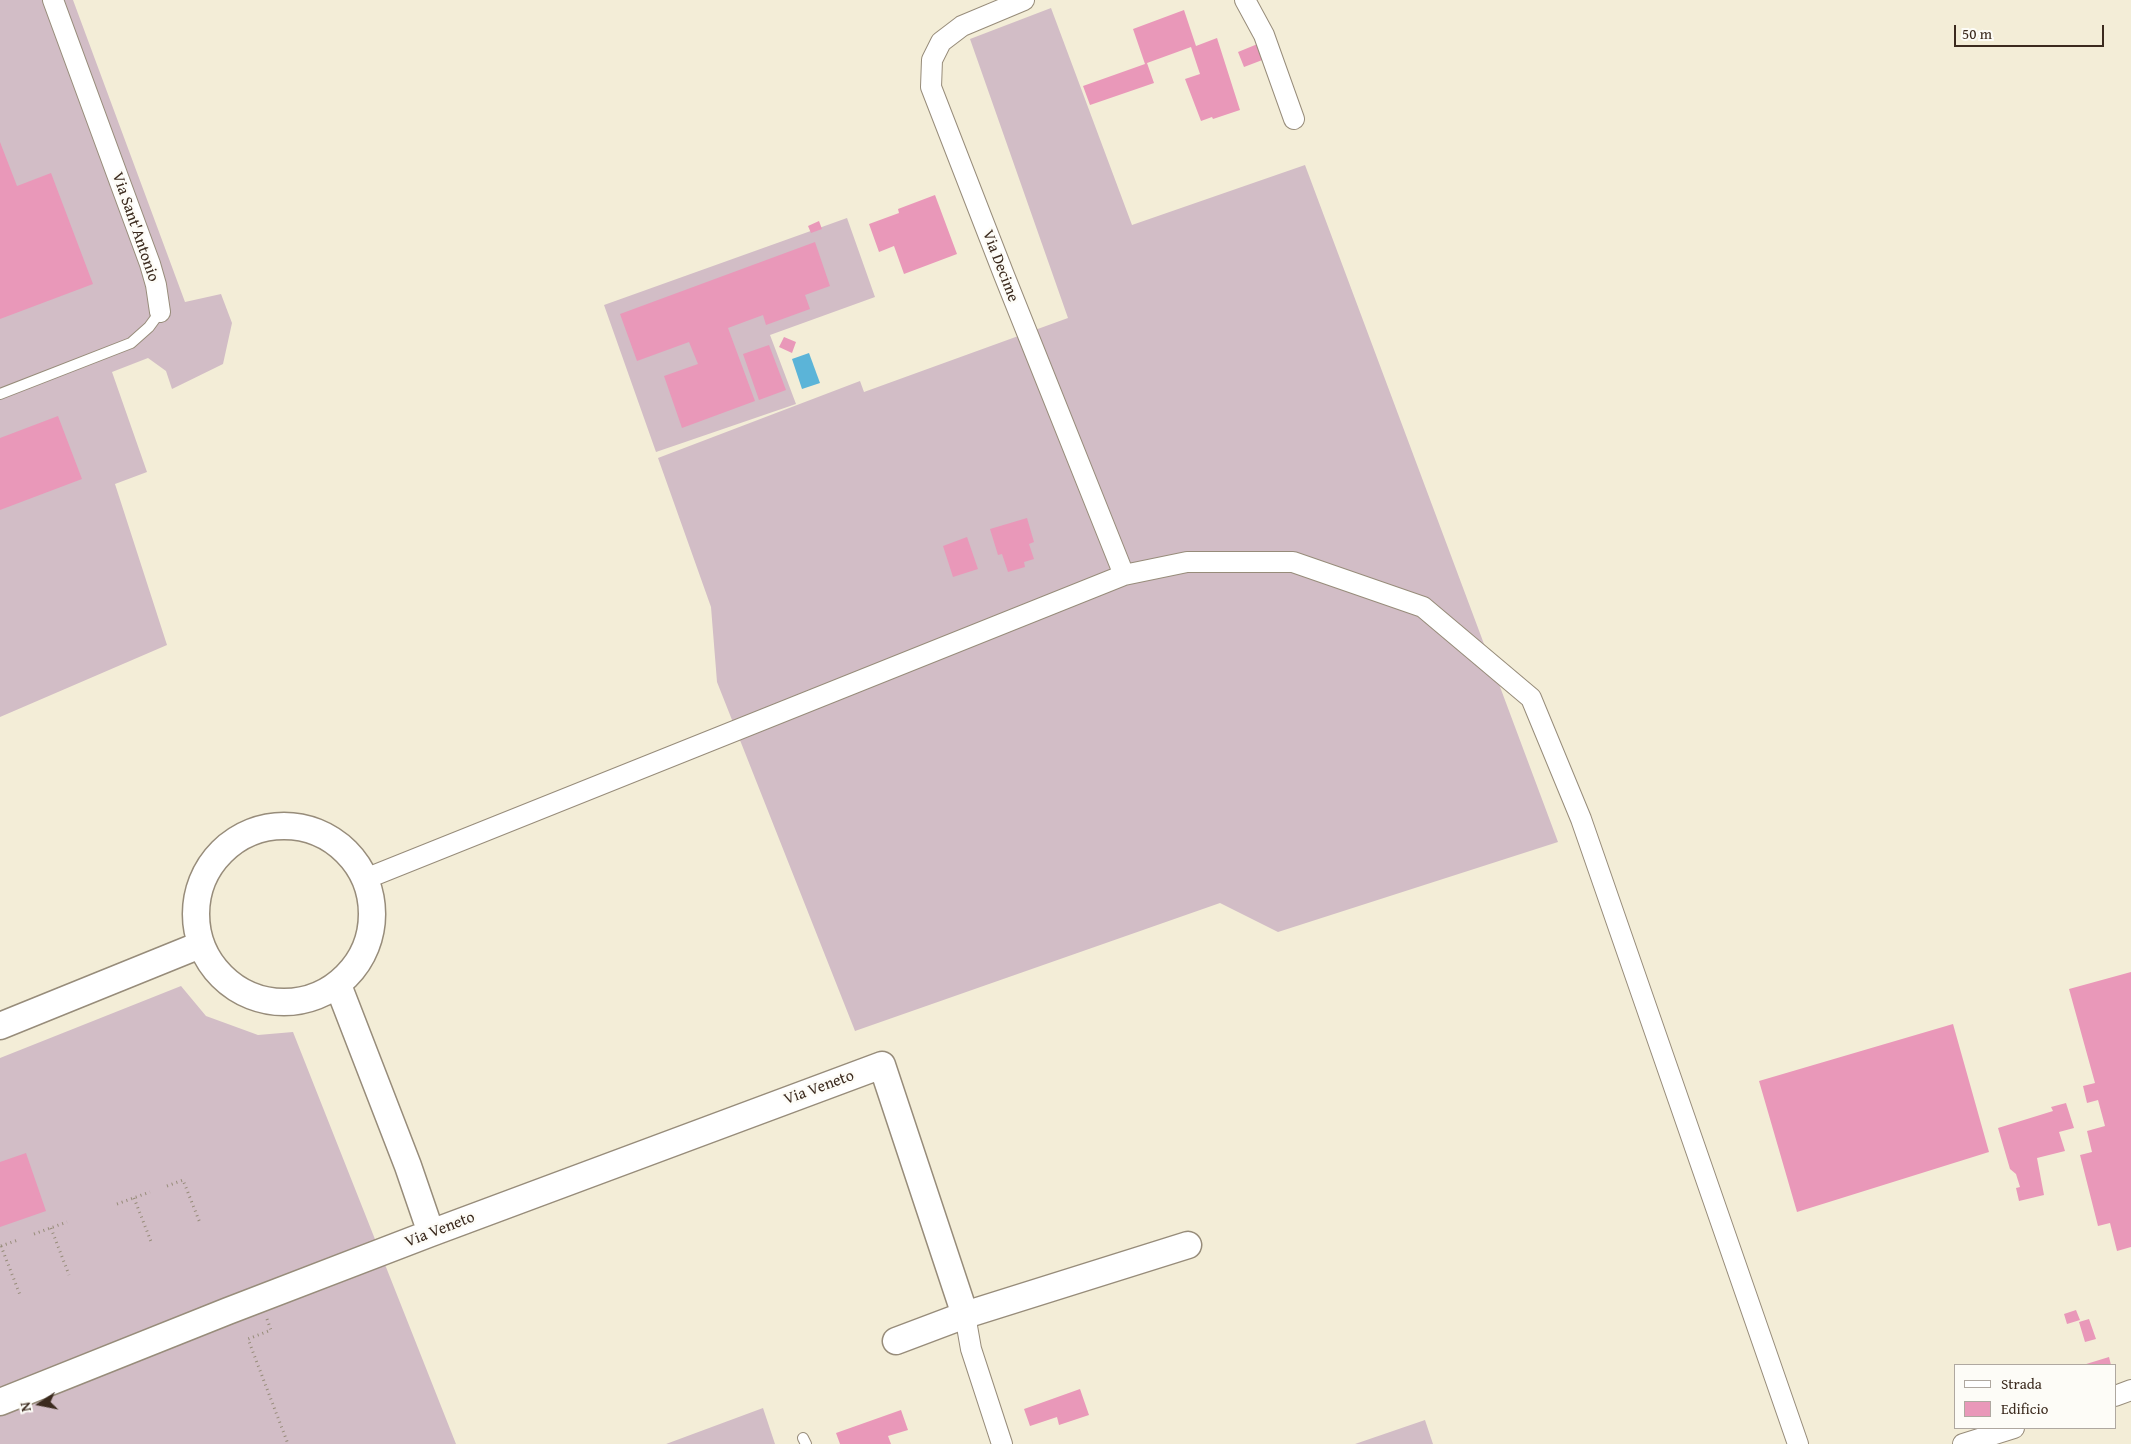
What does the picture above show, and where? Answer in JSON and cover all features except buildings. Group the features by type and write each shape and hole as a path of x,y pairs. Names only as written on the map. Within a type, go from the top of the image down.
{"street":[{"name":"Via Sant'Antonio","path":"53,0 150,264 156,285 160,312"},
{"name":"Via Decime","path":"1024,0 962,26 940,42 932,60 931,87 1124,575"},
{"path":"1245,0 1264,35 1294,120"},
{"path":"366,879 1124,575 1187,562 1293,562 1423,607 1531,698 1581,820 1798,1444"},
{"path":"270,826 299,826 327,836 350,854 366,879 372,907 370,936 358,963 338,985 314,998 287,1003 259,1000 234,988 214,969 200,945 195,920 197,893 203,877 223,848 245,833 270,826"},
{"path":"0,1026 200,945"},
{"path":"338,985 408,1166 430,1233"},
{"name":"Via Veneto","path":"0,1402 260,1298 430,1233 882,1065 965,1315"},
{"path":"896,1341 965,1315 1188,1245"},
{"path":"965,1315 971,1349 1002,1444"},
{"path":"2116,1396 2131,1390"},
{"path":"1963,1444 2011,1429"}],"lane":[{"name":"Via Sant'Antonio","path":"0,394 131,344 149,327 160,312"}],"path":[{"path":"167,1186 183,1180 200,1223"},
{"path":"117,1204 150,1192"},
{"path":"134,1198 152,1244"},
{"path":"34,1234 67,1222"},
{"path":"51,1228 69,1275"},
{"path":"18,1240 1,1246 20,1295"},
{"path":"260,1298 271,1330 248,1339 288,1444"}],"shaded area":[{"path":"0,0 73,0 185,302 221,294 232,323 223,364 172,389 166,371 148,358 112,372 147,472 115,484 167,645 0,717"},
{"path":"1051,8 1132,225 1305,165 1558,842 1278,932 1220,903 855,1031 717,682 711,607 658,458 860,381 864,392 1068,318 970,39"},
{"path":"847,218 875,297 770,335 796,404 656,452 604,305"},
{"path":"181,986 206,1016 258,1035 293,1032 456,1444 0,1444 0,1058"},
{"path":"763,1408 775,1444 666,1444"},
{"path":"1425,1420 1433,1444 1355,1444"}],"water":[{"path":"809,353 820,383 802,389 792,359"}]}
